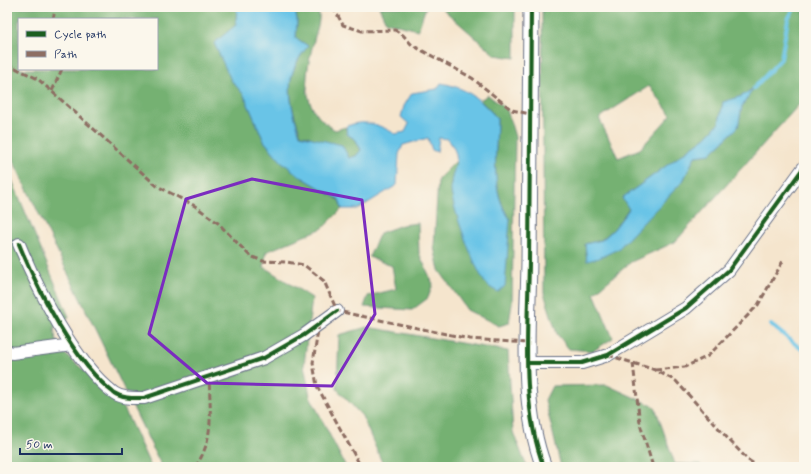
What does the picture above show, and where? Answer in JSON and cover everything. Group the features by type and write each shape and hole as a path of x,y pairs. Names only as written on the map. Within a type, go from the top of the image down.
{"street":[{"path":"531,7 528,363 529,404 538,450 544,467"},
{"path":"528,363 582,363 608,355 686,308 730,270 804,167"},
{"path":"19,244 33,277 72,345 93,371 115,393 129,398 144,398 264,358 304,335 337,311"},
{"path":"9,354 72,345"}],"highlighted area":[{"path":"252,179 362,200 375,314 332,386 207,383 149,334 186,199"}],"green space":[{"path":"7,7 237,7 231,80 244,95 264,141 281,161 298,175 339,200 342,209 323,228 266,252 264,267 312,298 304,365 310,396 346,467 162,467 7,148"},
{"path":"294,7 317,7 319,16 308,66 307,90 310,101 315,112 323,121 335,130 346,127 347,134 356,140 361,151 356,156 349,158 308,136 301,135 293,111 290,89 294,68 308,46 296,38 297,19"},
{"path":"379,7 426,7 418,30 386,22"},
{"path":"443,7 515,7 515,58 495,55 444,10"},
{"path":"542,7 804,7 804,99 675,242 631,262 594,293 613,338 593,351 569,349 557,334 544,293","holes":["649,86 671,115 640,149 618,158 599,118","753,88 742,106 738,127 710,154 695,156 683,181 587,261 585,244 601,240 614,229 629,208 622,198 706,137 719,123 723,102 742,96"]},
{"path":"488,95 507,110 515,137 512,304 509,323 499,326 467,310 439,270 434,247 438,179 457,160 450,188 510,219 503,208 497,183 497,118 480,100"},
{"path":"7,168 69,317 54,328 56,340 66,355 121,402 151,467 7,467"},
{"path":"418,223 419,253 433,284 428,298 412,310 364,307 368,296 396,289 392,266 369,257 380,233 402,225"},
{"path":"367,327 508,351 513,432 527,467 384,467 362,416 337,389 339,335"},
{"path":"607,385 655,407 675,464 700,464 703,467 561,467 545,400 552,386"}],"water":[{"path":"237,7 294,7 297,19 296,38 308,46 294,68 290,89 293,110 300,135 342,145 349,158 356,156 361,150 356,140 347,134 346,127 352,124 365,123 378,125 395,134 405,132 409,124 401,117 404,106 412,93 437,89 441,83 466,91 491,111 497,118 496,170 499,196 503,208 510,219 505,286 498,292 487,285 471,254 459,223 452,196 451,188 456,164 456,153 448,139 439,138 437,152 432,150 428,138 403,145 399,154 397,185 358,209 342,209 339,199 298,175 281,161 264,141 244,95 231,80 214,43 236,25"},
{"path":"754,88 742,106 738,127 710,154 695,156 683,181 618,249 599,258 587,261 585,244 602,240 614,229 629,209 622,198 706,137 719,123 723,102 742,96"}],"waterway":[{"path":"754,88 781,59 788,19 795,7"},
{"path":"771,325 804,351"}],"marked path":[{"path":"51,7 55,10 53,18"},
{"path":"333,7 343,25 362,31 395,30 403,35 412,45 472,78 512,110 530,114"},
{"path":"7,64 18,69"},
{"path":"19,70 38,79 157,186 195,206 218,223 250,256 263,261 286,262 304,265 324,281 337,311 470,339 527,343"},
{"path":"52,91 62,70"},
{"path":"655,370 685,367 708,356 758,305 783,261"},
{"path":"319,324 313,363 317,386 361,467"},
{"path":"608,355 655,370 676,381 748,460 759,467"},
{"path":"633,363 640,424 653,467"},
{"path":"195,467 206,446 210,424 209,377"}],"cycle path":[{"path":"531,7 527,366 531,418 536,443 544,467"},
{"path":"528,363 582,363 608,355 686,308 729,270 804,167"},
{"path":"19,244 47,303 85,364 99,380 114,393 125,397 144,398 264,358 304,335 337,311"}]}
